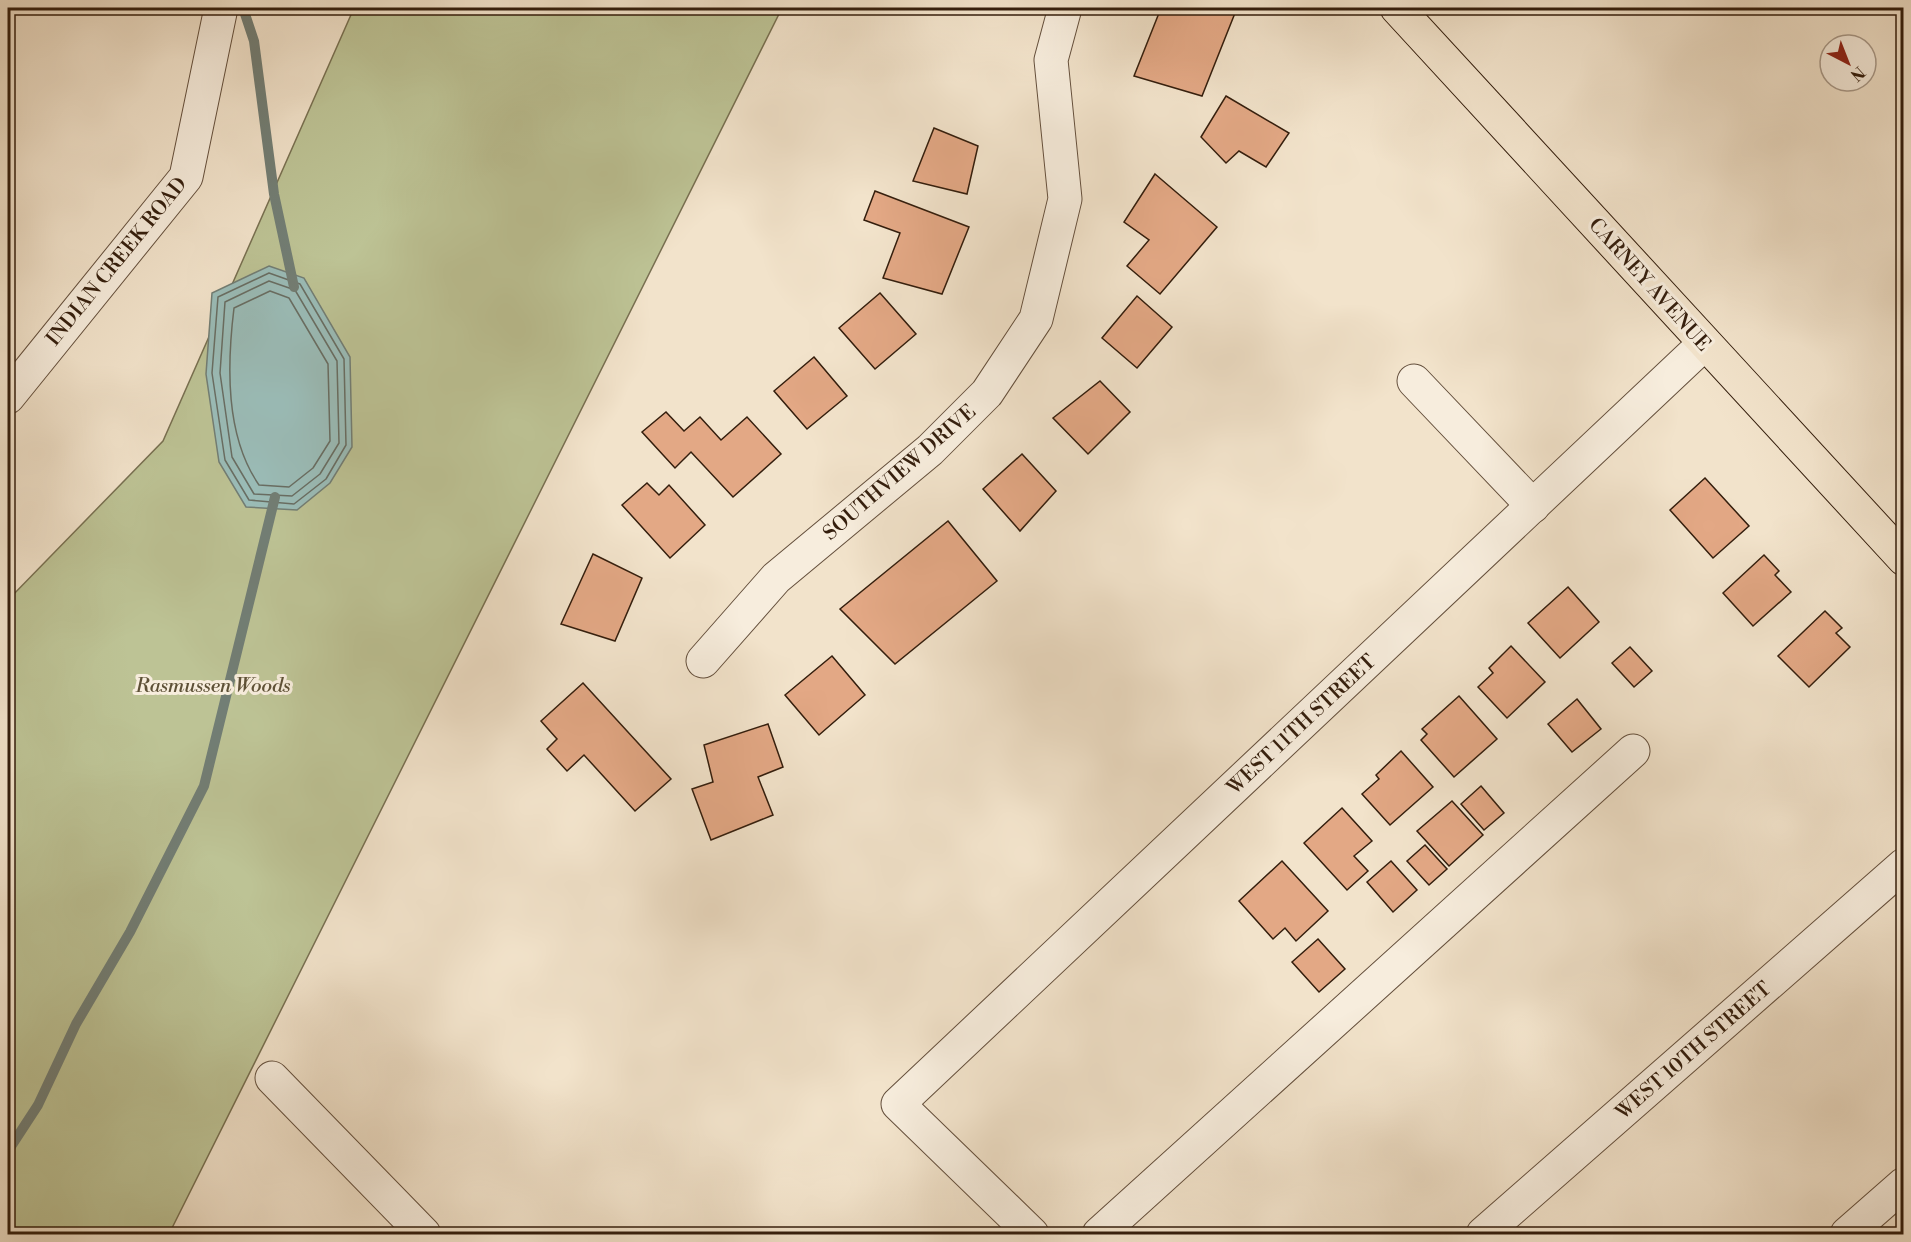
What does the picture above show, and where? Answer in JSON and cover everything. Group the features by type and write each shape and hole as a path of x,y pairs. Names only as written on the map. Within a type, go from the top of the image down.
{"main road":[{"name":"CARNEY AVENUE","path":"1397,8 1904,559"}],"street":[{"name":"INDIAN CREEK ROAD","path":"8,397 186,177 222,14 221,8"},
{"name":"SOUTHVIEW DRIVE","path":"703,661 776,578 930,450 987,393 1036,319 1065,199 1051,60 1065,8"},
{"name":"WEST 11TH STREET","path":"1032,1234 898,1104 1704,344"},
{"path":"1414,381 1533,506"},
{"path":"1099,1234 1633,751"},
{"name":"WEST 10TH STREET","path":"1483,1234 1904,865"},
{"path":"272,1078 424,1234"},
{"path":"1847,1234 1904,1184"}],"green space":[{"name":"Rasmussen Woods","path":"354,8 782,8 169,1234 8,1234 8,600 163,441"}],"water":[{"path":"269,266 304,278 350,357 352,447 330,483 297,510 246,507 219,462 206,374 212,293"}],"building":[{"path":"1161,8 1237,8 1202,96 1134,76"},
{"path":"1226,96 1289,133 1266,167 1239,151 1226,163 1201,137"},
{"path":"934,128 978,146 967,194 913,181"},
{"path":"1155,174 1217,227 1160,294 1127,266 1149,240 1124,222"},
{"path":"875,191 969,227 942,294 883,278 900,233 864,220"},
{"path":"880,293 916,334 875,369 839,328"},
{"path":"1137,296 1172,327 1137,368 1102,338"},
{"path":"814,357 847,396 807,429 774,391"},
{"path":"1100,381 1130,412 1088,454 1053,418"},
{"path":"666,412 684,431 700,417 721,440 747,417 781,454 733,497 691,452 675,468 642,432"},
{"path":"1022,454 1056,491 1020,531 983,489"},
{"path":"1705,478 1749,526 1713,558 1670,510"},
{"path":"647,483 659,495 669,485 705,525 670,558 622,505"},
{"path":"948,521 997,581 895,664 840,609"},
{"path":"593,554 642,578 615,641 561,624"},
{"path":"1764,555 1779,571 1775,575 1791,592 1753,626 1723,593"},
{"path":"1568,587 1599,622 1560,658 1528,623"},
{"path":"1825,611 1842,628 1836,633 1850,647 1809,687 1778,656"},
{"path":"1511,646 1545,682 1507,718 1478,687 1493,673 1489,668"},
{"path":"1630,647 1652,671 1634,687 1612,663"},
{"path":"832,656 865,695 819,735 785,695"},
{"path":"583,683 671,779 635,811 584,755 567,771 547,749 557,739 541,721"},
{"path":"1459,696 1497,739 1454,777 1421,740 1427,734 1422,729"},
{"path":"1577,699 1601,729 1572,752 1548,724"},
{"path":"768,724 783,767 758,777 773,815 711,840 692,789 713,782 704,745"},
{"path":"1401,751 1433,787 1390,825 1362,794 1379,779 1376,775"},
{"path":"1481,786 1504,813 1484,830 1461,804"},
{"path":"1452,801 1483,835 1449,866 1417,831"},
{"path":"1342,808 1372,841 1354,856 1368,871 1347,890 1304,843"},
{"path":"1425,845 1447,869 1429,885 1407,861"},
{"path":"1282,861 1328,911 1296,941 1285,928 1273,939 1239,901"},
{"path":"1391,861 1417,890 1393,912 1367,882"},
{"path":"1318,939 1345,969 1319,992 1292,962"}],"waterway":[{"path":"243,8 254,41 274,194 294,287"},
{"path":"8,1151 38,1105 76,1024 130,932 204,786 275,497"}]}
